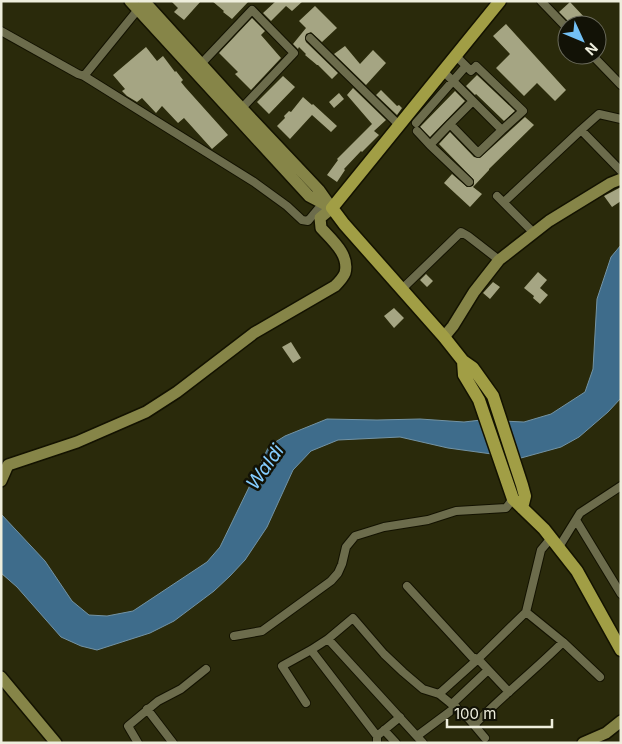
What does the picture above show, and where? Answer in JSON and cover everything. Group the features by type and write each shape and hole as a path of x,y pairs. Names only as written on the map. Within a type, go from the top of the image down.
{"main road":[{"path":"500,1 456,56 448,76 399,125 327,206 402,289 463,361 473,368 493,396 525,496 518,503"},
{"path":"463,361 464,375 478,400 505,478 518,503 555,542 577,571 621,650"}],"street":[{"path":"541,1 557,18"},
{"path":"141,3 319,190 327,206"},
{"path":"84,76 141,3"},
{"path":"141,3 308,196 327,206"},
{"path":"201,64 252,10 294,53 242,108"},
{"path":"1,31 84,76 254,182 302,220 308,221 327,206"},
{"path":"310,38 399,125"},
{"path":"450,124 478,154 523,111 476,66 471,71 456,56"},
{"path":"602,65 621,84"},
{"path":"466,66 448,76 416,127 430,145 470,182"},
{"path":"448,76 502,130"},
{"path":"430,145 473,101"},
{"path":"504,202 599,114 621,119"},
{"path":"581,130 621,171"},
{"path":"444,337 474,292 499,260 549,221 621,179"},
{"path":"498,196 534,233"},
{"path":"1,480 5,465 77,442 146,412 177,392 254,333 335,286 344,274 345,262 339,247 321,228 320,218 327,206"},
{"path":"402,289 461,232 499,260"},
{"path":"439,694 526,612 541,550 555,542 576,520 580,513 621,486"},
{"path":"234,636 262,631 331,581 338,573 342,564 346,546 355,536 384,528 428,520 456,511 506,508 518,503"},
{"path":"576,520 621,594"},
{"path":"407,586 472,657 478,659 509,692"},
{"path":"526,612 563,642 600,676"},
{"path":"306,703 282,666 328,639 353,618 384,654 403,672 423,688 439,694 454,706 485,738"},
{"path":"328,639 423,743"},
{"path":"474,725 563,642"},
{"path":"311,650 377,739 384,730 400,717"},
{"path":"138,743 128,726 147,709 181,689 206,669"},
{"path":"417,736 454,706 488,670"},
{"path":"1,677 56,743"},
{"path":"147,709 173,743"},
{"path":"583,743 606,733 621,721"},
{"path":"384,730 396,743"}],"shaded area":[{"path":"1,688 48,743 1,743"}],"water":[{"name":"Waldi","path":"621,245 621,398 579,437 561,447 521,458 448,448 400,437 338,440 311,451 293,470 267,527 245,560 214,591 174,621 150,633 97,650 81,646 61,637 17,587 1,573 1,514 45,561 72,601 89,615 107,616 133,611 207,562 220,547 269,446 285,436 327,419 524,422 551,414 585,392 593,369 597,299 611,257"}],"building":[{"path":"171,1 201,1 184,20 174,12 178,8"},
{"path":"212,1 249,1 232,19"},
{"path":"276,1 303,1 292,11 286,6 271,21 263,13"},
{"path":"570,2 582,15 562,15 559,12"},
{"path":"315,6 337,28 322,42 311,32 306,34 305,39 338,73 332,79 305,55 299,47 298,49 293,44 306,28 299,21"},
{"path":"252,18 265,31 261,35 281,58 251,90 235,74 238,72 219,53"},
{"path":"506,24 566,90 555,101 537,83 524,96 496,68 510,54 493,36"},
{"path":"345,46 360,64 373,50 386,63 366,85 334,54"},
{"path":"146,47 157,61 163,56 183,80 181,82 185,87 228,135 212,149 184,118 178,123 162,106 156,113 142,98 137,102 122,91 125,89 113,75"},
{"path":"477,75 515,111 504,121 466,86"},
{"path":"283,76 295,87 269,114 257,102"},
{"path":"353,88 386,120 374,131 379,135 344,169 337,182 327,175 337,159 372,124 347,95"},
{"path":"381,90 397,106 399,105 402,108 397,115 376,95"},
{"path":"455,91 465,101 430,137 420,127"},
{"path":"339,93 344,99 334,108 329,102"},
{"path":"303,97 337,126 331,132 312,115 290,139 277,126"},
{"path":"525,117 534,125 473,187 482,194 470,207 444,183 452,174 467,187 473,186 474,180 439,144 450,132 474,157 480,158"},
{"path":"621,187 621,201 612,207 604,196"},
{"path":"538,272 547,280 540,288 548,295 540,304 524,288"},
{"path":"426,274 433,281 427,287 420,280"},
{"path":"493,282 500,287 490,299 483,293"},
{"path":"394,308 404,318 394,328 384,316"},
{"path":"291,342 301,358 293,363 282,347"}]}
